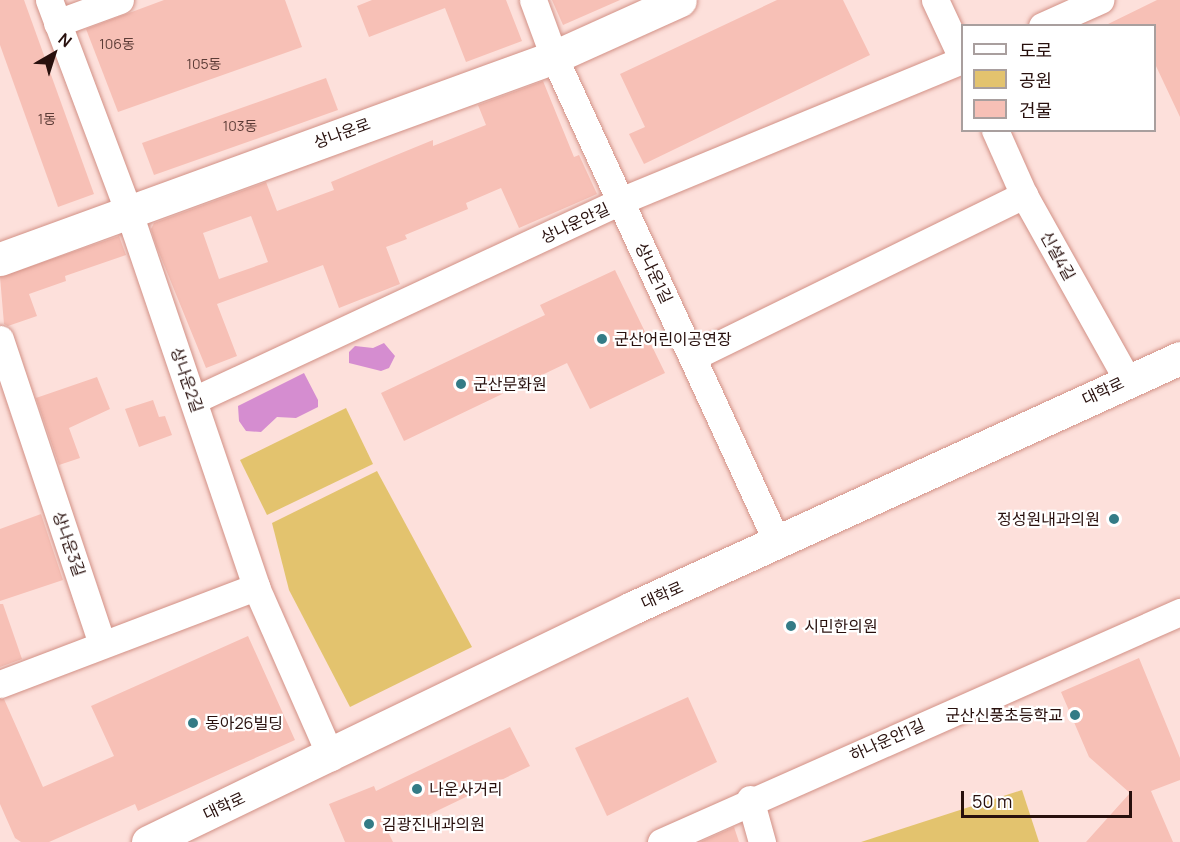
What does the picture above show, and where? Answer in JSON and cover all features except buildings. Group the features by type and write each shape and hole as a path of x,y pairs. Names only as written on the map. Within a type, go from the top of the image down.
{"street":[{"path":"53,11 120,0"},
{"name":"상나운1길","path":"533,0 554,57 778,544"},
{"name":"상나운로","path":"0,259 128,210 554,57 680,0"},
{"path":"935,0 961,55"},
{"path":"1046,24 1100,0"},
{"name":"상나운2길","path":"53,11 128,210 256,587 331,757"},
{"name":"상나운안길","path":"194,400 620,201 961,60"},
{"name":"신설4길","path":"996,132 1024,195 1127,379"},
{"path":"693,357 1024,195"},
{"name":"상나운3길","path":"0,339 102,644"},
{"name":"대학로","path":"148,842 331,757 632,608 778,544 1127,379 1180,357"},
{"path":"0,684 256,587"},
{"name":"하나운안1길","path":"661,842 750,800 1180,612"},
{"path":"750,800 762,842"}],"green space":[{"path":"346,408 373,464 267,515 240,460"},
{"path":"377,471 472,647 350,707 289,590 272,523"},
{"path":"1022,790 1039,842 861,842"}],"shaded area":[{"path":"384,343 395,356 389,368 381,371 349,363 349,352 355,346 373,348"},
{"path":"304,373 318,400 318,407 296,418 277,417 261,432 246,431 239,421 238,406"}],"place":[{"name":"군산어린이공연장","path":"602,339"},
{"name":"군산문화원","path":"461,384"},
{"name":"정성원내과의원","path":"1114,519"},
{"name":"시민한의원","path":"791,626"},
{"name":"군산신풍초등학교","path":"1075,715"},
{"name":"동아26빌딩","path":"193,723"},
{"name":"나운사거리","path":"417,789"},
{"name":"김광진내과의원","path":"369,824"}]}
